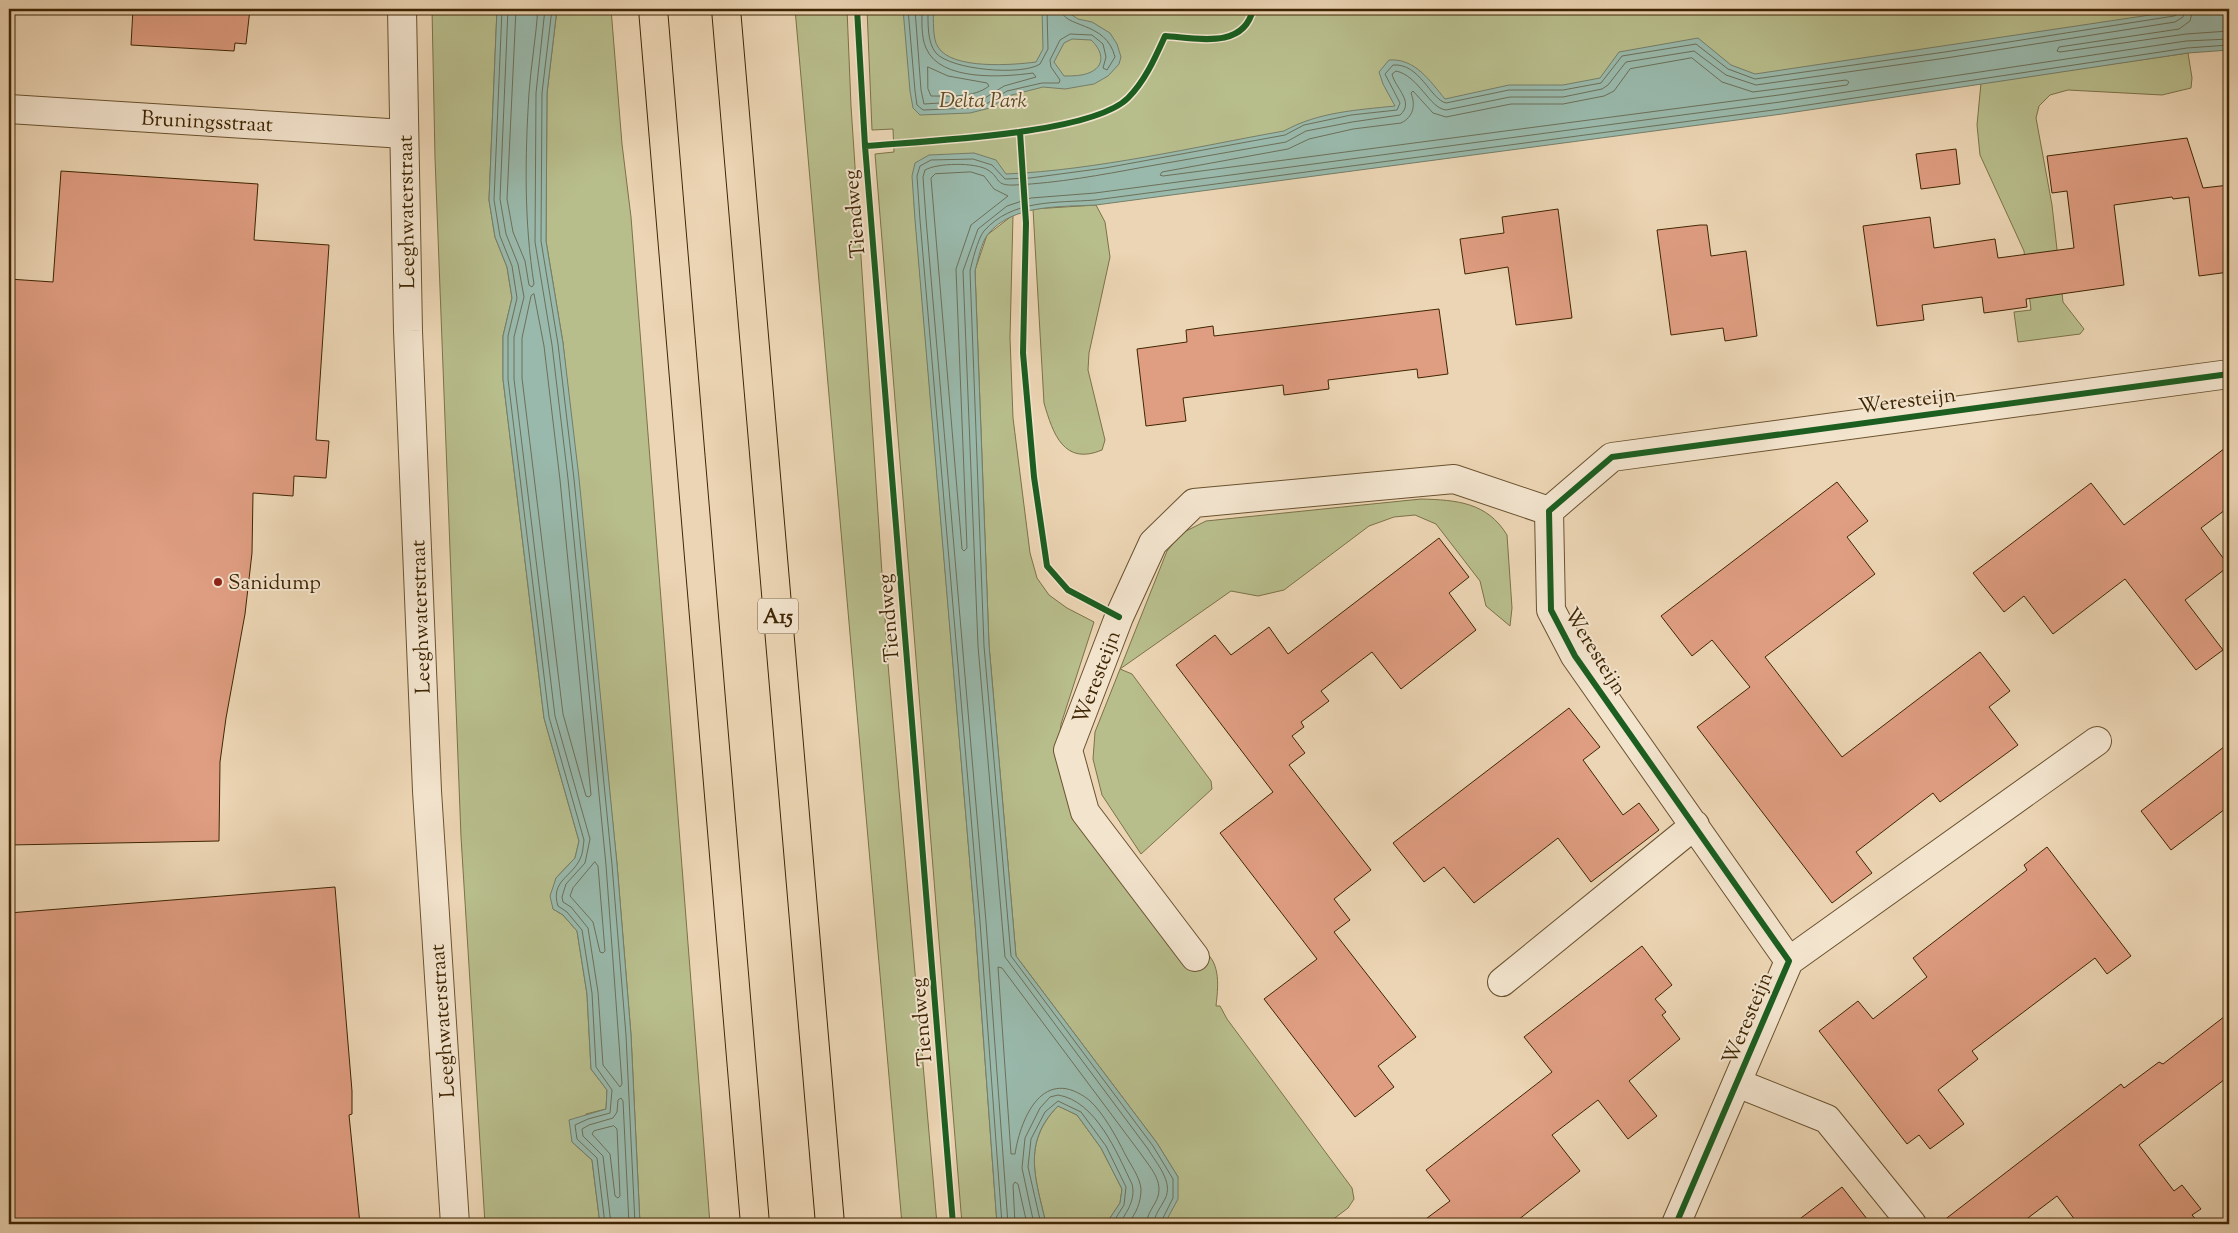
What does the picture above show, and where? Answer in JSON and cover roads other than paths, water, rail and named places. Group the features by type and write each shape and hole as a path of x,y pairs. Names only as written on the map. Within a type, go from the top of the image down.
{"highway":[{"path":"653,9 755,1224"},
{"name":"A15","path":"726,9 830,1224"}],"street":[{"name":"Leeghwaterstraat","path":"402,9 408,331 427,791 455,1224"},
{"name":"Bruningsstraat","path":"9,109 404,134"},
{"name":"Weresteijn","path":"1549,512 1612,457 2229,374"},
{"name":"Weresteijn","path":"1196,957 1085,812 1068,750 1119,617 1153,543 1194,504 1454,479 1549,512"},
{"name":"Weresteijn","path":"1549,512 1551,610 1575,656 1789,961"},
{"name":"Weresteijn","path":"1676,1224 1789,961 2096,741"},
{"path":"1502,982 1695,825"},
{"name":"Weresteijn","path":"1737,1083 1827,1119 1912,1224"}],"water":[{"path":"497,9 557,9 547,93 546,241 563,343 579,478 617,864 631,1035 640,1224 600,1224 592,1160 572,1142 569,1120 606,1109 607,1090 591,1069 587,994 577,931 563,915 553,909 550,896 556,878 575,858 579,841 544,718 503,379 503,336 512,298 507,267 495,237 489,200"},
{"path":"903,9 933,9 934,34 938,47 945,54 969,63 999,65 1036,62 1043,49 1042,9 1063,9 1078,19 1092,22 1110,33 1117,44 1121,57 1119,64 1108,76 1094,84 1065,89 1043,87 1008,96 990,108 970,113 920,115 913,108","holes":["1072,39 1091,40 1100,52 1101,61 1099,65 1088,73 1078,76 1064,76 1054,62 1064,43"]},
{"path":"2190,9 2229,9 2229,50 2188,53 1782,114 1096,205 1038,209 1010,217 998,224 988,234 975,271 989,645 1016,956 1157,1143 1178,1177 1178,1199 1165,1223 1106,1224 1120,1203 1122,1189 1101,1148 1077,1115 1058,1106 1046,1120 1035,1148 1034,1162 1038,1192 1046,1224 997,1224 975,923 915,220 912,176 915,163 929,155 974,153 996,160 1006,174 1040,172 1110,163 1284,131 1324,116 1395,106 1379,72 1389,60 1398,60 1414,67 1428,78 1445,99 1509,85 1563,85 1600,78 1619,52 1698,38 1731,65 1755,74"}],"place":[{"name":"Sanidump","path":"218,582"}],"park label":[{"name":"Delta Park","path":"983,100"}]}
